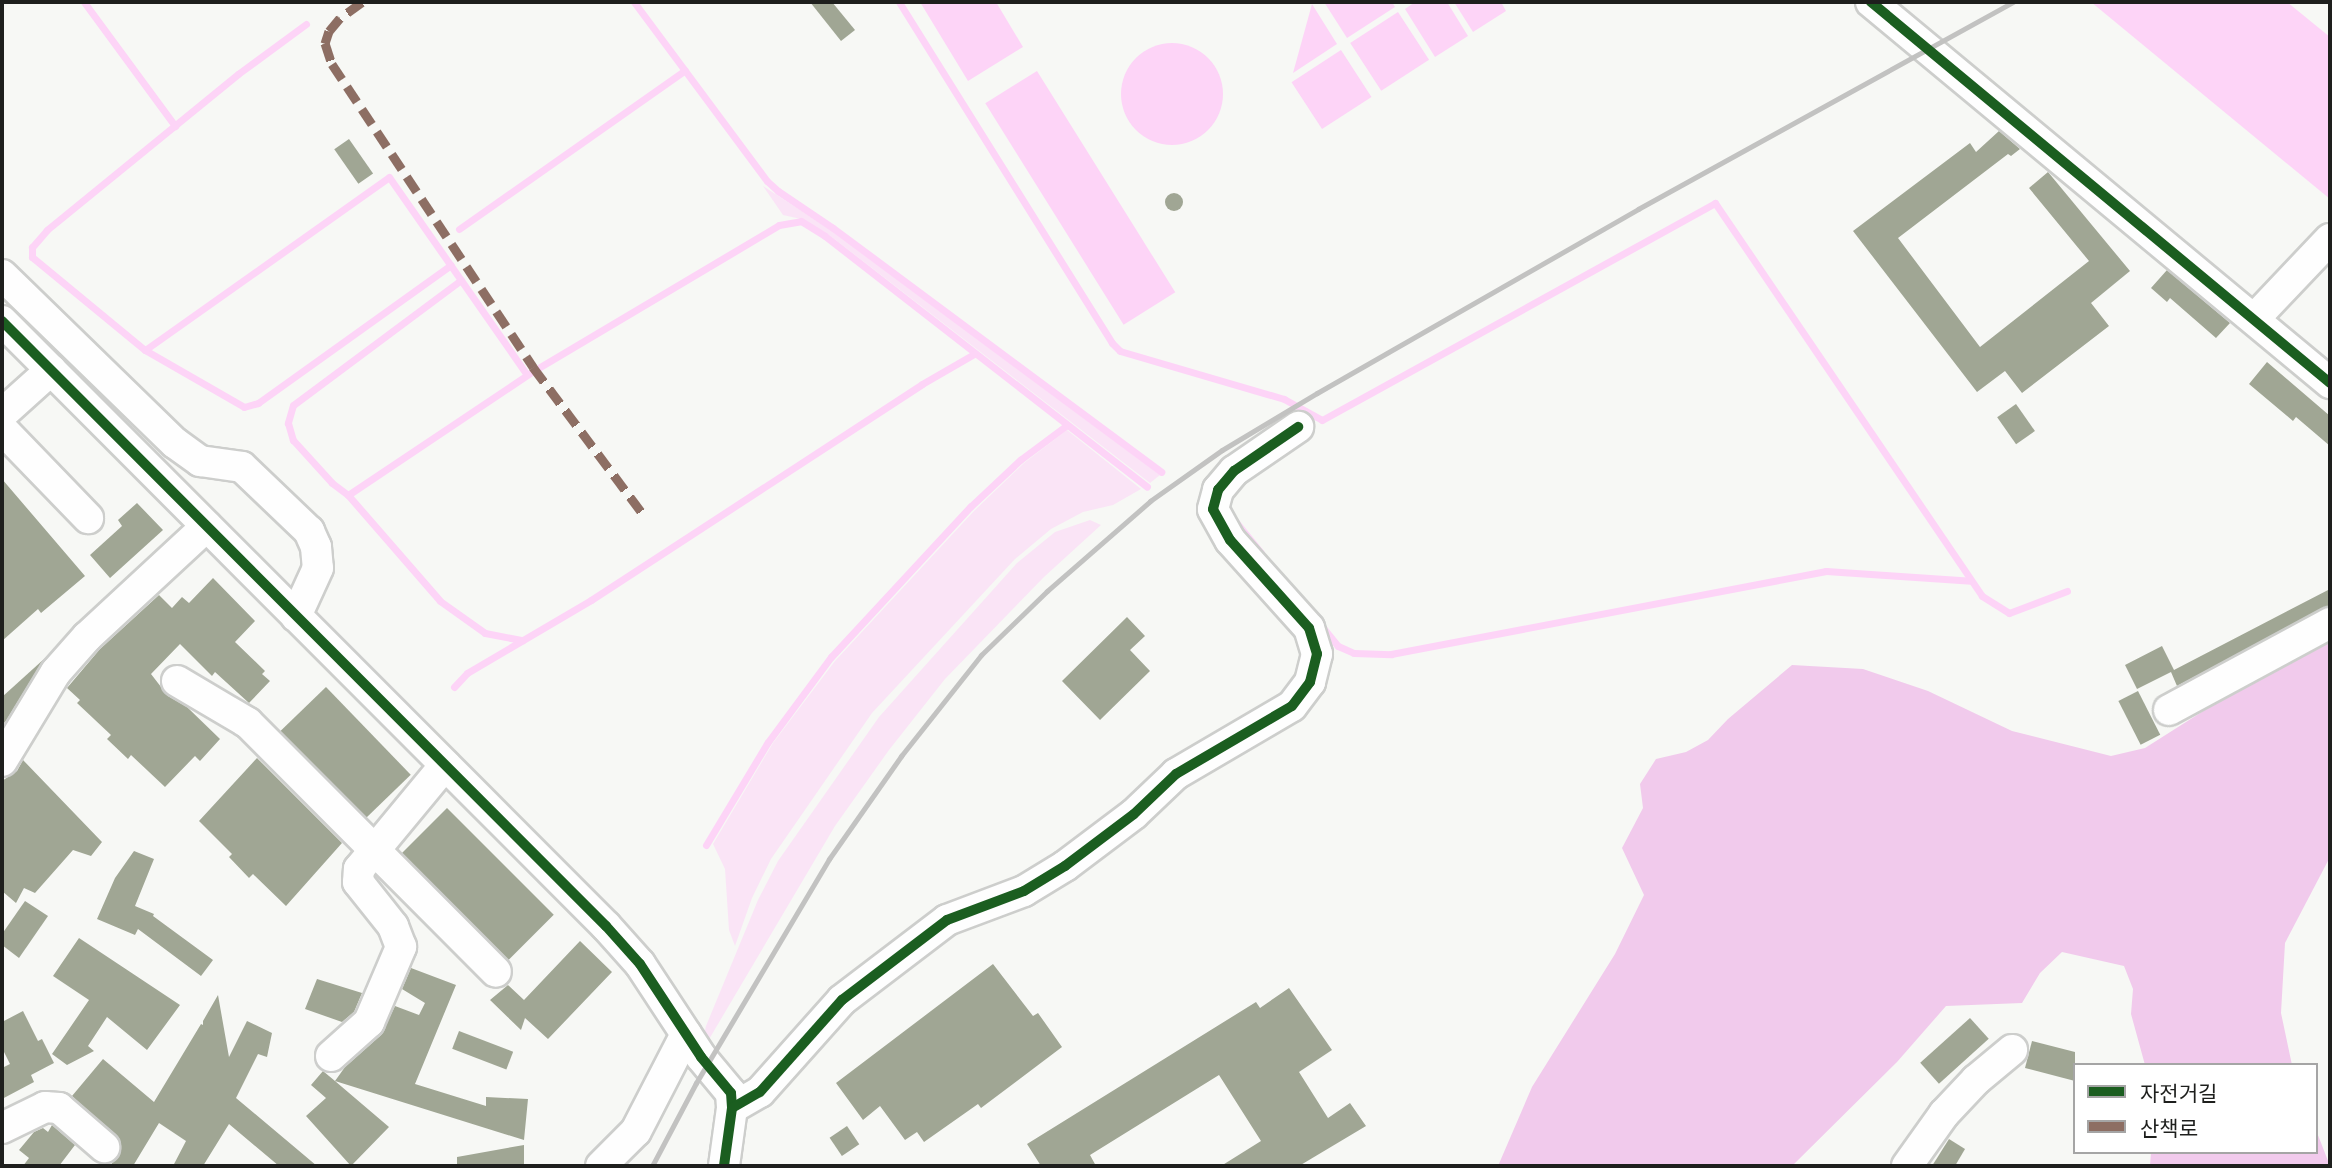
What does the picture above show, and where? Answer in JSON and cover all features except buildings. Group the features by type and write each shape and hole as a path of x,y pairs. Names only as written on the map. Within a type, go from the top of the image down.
{"street":[{"path":"1871,2 2255,318 2330,383"},
{"path":"2255,318 2330,239"},
{"path":"2,275 175,443 200,461 242,467 309,531 316,547 318,568 296,616"},
{"path":"2,321 606,926 640,964 686,1034 731,1093 733,1108 724,1166"},
{"path":"2,414 51,370"},
{"path":"733,1108 760,1092 842,1000 947,920 1024,891 1055,872 1134,814 1176,774 1292,706 1310,682 1317,654 1309,628 1230,540 1213,509 1217,490 1234,471 1298,427"},
{"path":"2,429 88,518"},
{"path":"2,761 56,672 87,637 206,526"},
{"path":"2169,710 2330,623"},
{"path":"177,681 248,723 496,972"},
{"path":"331,1056 369,1022 401,947 393,926 358,882 359,869 445,765"},
{"path":"601,1166 636,1131 686,1034"},
{"path":"1907,1166 1944,1114 1976,1080 2012,1050"},
{"path":"2,1128 45,1107 59,1108 104,1147"}],"shaded area":[{"path":"920,2 996,2 1023,47 968,81"},
{"path":"1324,2 1392,2 1395,7 1347,38"},
{"path":"1415,2 1447,2 1468,36 1435,57 1405,9"},
{"path":"1454,2 1501,2 1506,11 1473,32"},
{"path":"2091,2 2287,2 2330,37 2330,199"},
{"path":"1312,4 1337,44 1293,73"},
{"path":"1398,12 1429,60 1381,91 1350,43"},
{"path":"1172,43 1192,47 1208,58 1219,74 1223,94 1219,114 1208,130 1192,141 1172,145 1152,141 1136,130 1125,114 1121,94 1125,74 1136,58 1152,47"},
{"path":"1341,50 1371,97 1322,129 1292,82"},
{"path":"1037,71 1175,292 1124,325 985,103"},
{"path":"763,186 832,231 1160,475 1150,483 828,234 801,219 783,215"},
{"path":"1067,430 1141,489 1113,505 1083,512 1051,529 1015,559 872,713 771,859 752,898 735,946 729,930 725,869 713,844 773,743 835,661 974,511 1024,463"},
{"path":"1090,520 1101,525 1044,577 945,679 889,750 835,826 708,1041 704,1035 706,1026 758,900 778,861 879,717 1017,563 1055,532"},
{"path":"2330,641 2330,857 2285,943 2281,1013 2292,1063 2144,1063 2131,1014 2133,989 2124,966 2062,952 2040,973 2022,1003 1946,1006 1897,1062 1792,1166 1498,1166 1532,1087 1615,954 1644,895 1622,848 1643,808 1640,784 1656,759 1686,752 1708,740 1728,719 1792,665 1863,669 1928,691 2012,731 2111,756 2145,748 2227,696"},
{"path":"2318,1135 2330,1166 2150,1166 2151,1154 2318,1154"}],"waterway":[{"path":"84,2 175,126"},
{"path":"634,2 767,181 778,191 833,228 1161,472"},
{"path":"899,2 1112,343 1120,351 1284,399 1322,420 1715,203 1982,596 2009,613 2067,591"},
{"path":"306,24 238,74 47,230 32,247 32,257 145,350 244,407 258,403 451,265"},
{"path":"459,229 685,70"},
{"path":"145,350 389,177 527,375"},
{"path":"540,367 779,225 801,221 825,236 1147,487"},
{"path":"461,280 293,405 288,423 293,440 332,483 348,495 440,601 485,633 522,640"},
{"path":"454,687 467,673 591,600 922,384 974,354"},
{"path":"348,495 530,373"},
{"path":"706,845 768,742 831,657 970,507 1020,460 1067,425"},
{"path":"1235,521 1261,553"},
{"path":"1320,624 1338,646 1354,653 1391,654 1826,571 1971,581"}],"railway":[{"path":"652,1166 696,1083 829,859 901,756 981,655 1047,591 1150,501 1222,450 1317,393 1638,209 2013,2"}],"marked path":[{"path":"362,2 340,18 329,31 325,43 332,64 533,367 643,514"}],"cycle path":[{"path":"1871,2 2330,383"},
{"path":"2,321 606,926 640,964 701,1057 731,1093 732,1108 724,1166"},
{"path":"732,1108 760,1092 842,1000 947,920 1024,891 1065,866 1134,814 1176,774 1292,706 1310,682 1317,654 1309,628 1230,540 1213,509 1218,490 1234,471 1298,427"}]}
